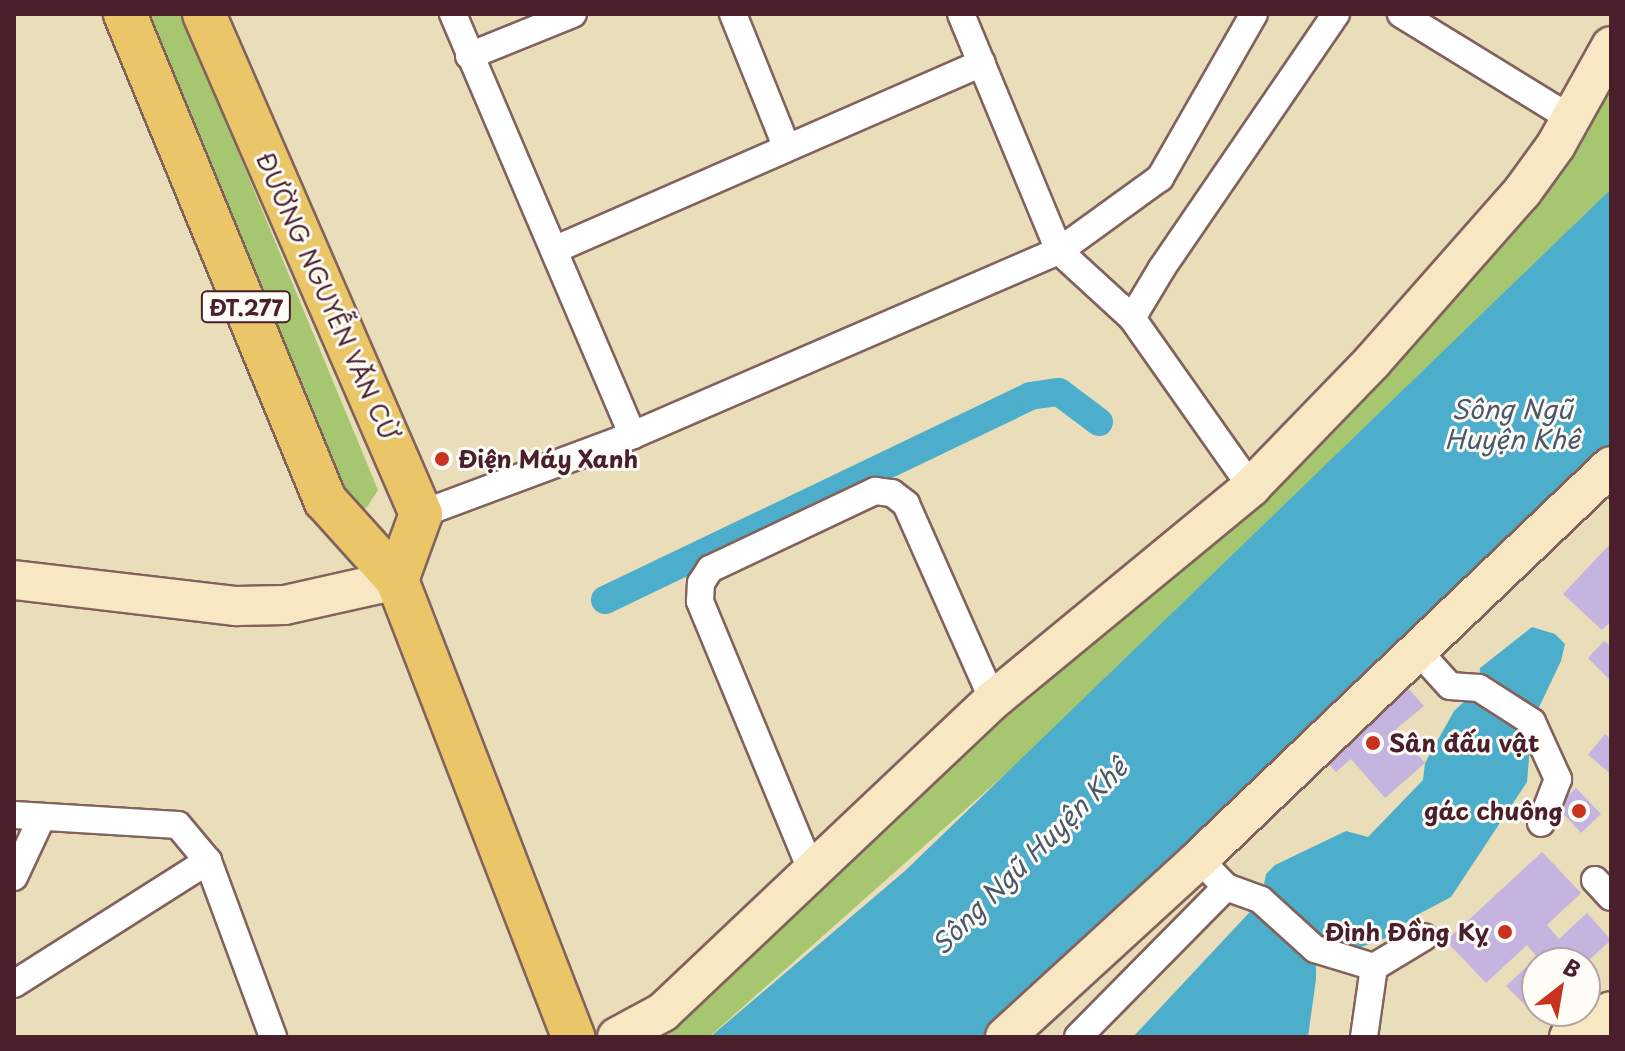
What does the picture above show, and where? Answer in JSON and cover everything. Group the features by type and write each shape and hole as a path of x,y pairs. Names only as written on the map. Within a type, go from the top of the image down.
{"main road":[{"name":"ĐT.277","path":"125,14 325,500 397,580 573,1037"},
{"name":"ĐƯỜNG NGUYỄN VĂN CỪ","path":"204,14 421,514"},
{"path":"617,1037 663,1012 993,700 1251,487 1372,362 1522,192 1572,119 1611,46"},
{"path":"1005,1037 1199,859 1611,466"},
{"path":"14,580 236,606 285,605 397,580 421,514"},
{"path":"1569,1037 1611,1011"}],"street":[{"path":"453,14 633,435"},
{"path":"469,56 573,14"},
{"path":"733,14 787,148"},
{"path":"961,14 1059,251 1132,318 1251,487"},
{"path":"421,514 633,435 1059,251 1160,178 1254,14"},
{"path":"1132,318 1162,268 1336,14"},
{"path":"1401,14 1572,119"},
{"path":"554,250 982,63"},
{"path":"812,872 700,601 701,583 710,569 875,491 892,493 906,504 993,700"},
{"path":"1418,651 1450,686 1479,688 1532,722 1558,779 1541,823"},
{"path":"14,815 178,825 208,861 273,1037"},
{"path":"14,877 42,817"},
{"path":"1199,859 1226,887 1261,900 1315,949 1374,967 1424,937"},
{"path":"14,984 208,861"},
{"path":"1078,1037 1226,887"},
{"path":"1364,1037 1374,967"}],"green space":[{"path":"145,14 181,14 378,490 367,507 360,511 347,501"},
{"path":"1611,44 1611,189 1020,761 709,1037 617,1037 1372,362"}],"water":[{"name":"Sông Ngũ Huyện Khê","path":"1611,189 1611,466 1005,1037 710,1037 906,870"},
{"path":"1532,627 1555,634 1565,644 1561,661 1532,722 1527,782 1451,897 1417,915 1386,938 1358,948 1316,950 1316,979 1308,1037 1133,1037 1261,900 1266,874 1275,865 1346,831 1368,837 1423,780 1425,763 1454,711 1479,688 1480,668"}],"building":[{"path":"1611,543 1611,621 1602,630 1563,594"},
{"path":"1604,641 1611,647 1611,681 1588,658"},
{"name":"Sân đấu vật","path":"1406,686 1424,706 1396,729 1425,763 1385,798 1351,759 1336,772 1322,757"},
{"path":"1605,734 1611,739 1611,774 1588,755"},
{"name":"gác chuông","path":"1576,788 1601,814 1581,833 1557,807"},
{"name":"Đình Đồng Kỵ","path":"1542,852 1581,893 1547,925 1559,939 1587,913 1611,940 1601,949 1521,947 1521,951 1486,983 1446,941"},
{"name":"Đình Đồng Kỵ","path":"1521,972 1521,1001 1506,986"}],"waterway":[{"path":"605,600 1030,396 1059,392 1099,422"}],"place":[{"name":"Điện Máy Xanh","path":"442,459"},
{"name":"Sân đấu vật","path":"1373,743"},
{"name":"gác chuông","path":"1579,811"},
{"name":"Đình Đồng Kỵ","path":"1505,932"}]}
